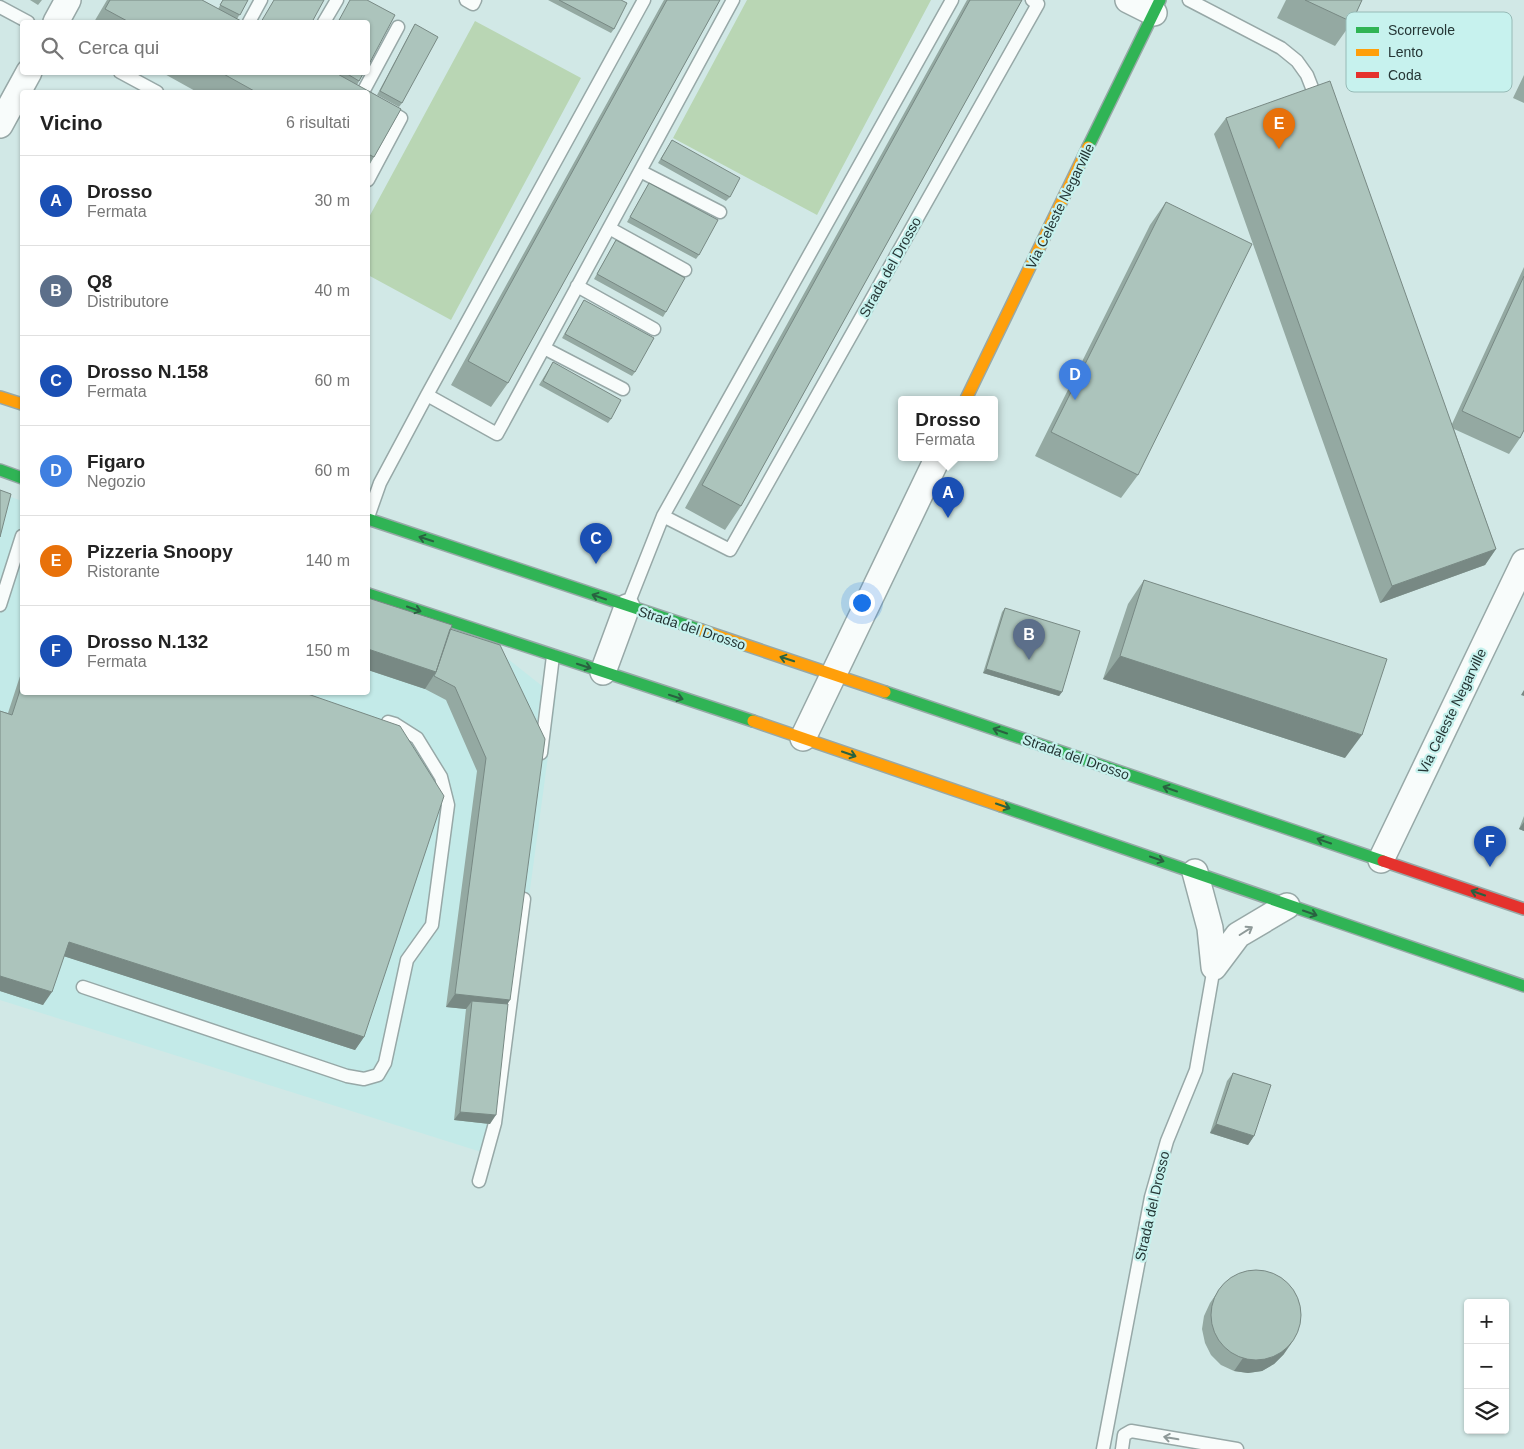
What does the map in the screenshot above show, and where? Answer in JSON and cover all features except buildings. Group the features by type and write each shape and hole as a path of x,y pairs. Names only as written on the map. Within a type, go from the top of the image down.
{"street":[{"path":"57,20 68,0"},
{"name":"Via Celeste Negarville","path":"967,396 1157,6 1128,0"},
{"path":"0,125 27,75"},
{"path":"0,397 20,403"},
{"path":"803,738 936,461"},
{"path":"0,470 20,477"},
{"name":"Strada del Drosso","path":"370,519 1524,909"},
{"name":"Via Celeste Negarville","path":"1381,860 1524,562"},
{"path":"370,595 803,738 1524,986"},
{"name":"Strada del Drosso","path":"603,672 627,607"},
{"name":"Strada del Drosso","path":"1195,872 1210,928 1214,967"},
{"name":"Strada del Drosso","path":"1214,967 1238,935 1287,906"}],"lane":[{"path":"250,20 261,0"},
{"path":"325,20 337,0"},
{"path":"466,0 473,4 475,0"},
{"path":"427,395 497,434 733,0"},
{"name":"Strada del Drosso","path":"627,607 663,516 952,0"},
{"name":"Strada del Drosso","path":"663,516 730,550 1038,4 1032,0"},
{"path":"1189,0 1281,48 1297,61 1307,75 1316,98"},
{"name":"Strada del Drosso","path":"370,512 380,483 640,1"},
{"path":"0,7 24,20"},
{"path":"364,90 398,27"},
{"path":"126,75 153,90"},
{"path":"370,100 401,118 370,176"},
{"path":"640,171 720,212"},
{"path":"609,228 684,270"},
{"path":"577,286 654,329"},
{"path":"544,348 623,389"},
{"path":"0,605 17,573 20,551"},
{"path":"540,762 553,656"},
{"path":"83,987 347,1076 364,1079 378,1075 385,1063 407,960 432,925 448,805 441,777 417,738 395,724 376,718"},
{"path":"479,1181 495,1123 525,889"},
{"name":"Strada del Drosso","path":"1103,1449 1151,1196 1167,1141 1196,1070 1214,967"},
{"path":"1122,1449 1124,1436 1131,1431 1237,1449"}],"shaded area":[{"path":"0,493 20,500 20,695 370,695 370,611 499,652 556,697 494,1156 0,1000"}],"green space":[{"path":"747,0 931,0 817,215 673,138"},
{"path":"475,21 581,78 451,320 370,276 370,215"}],"traffic: fast":[{"path":"1088,147 1160,0"},
{"path":"0,470 20,477"},
{"path":"370,520 701,630"},
{"path":"370,595 753,721"},
{"path":"885,692 1383,861"},
{"path":"1001,806 1524,986"}],"traffic: slow":[{"path":"967,396 1088,147"},
{"path":"0,397 20,403"},
{"path":"701,630 885,692"},
{"path":"753,721 1001,806"}],"traffic: jam":[{"path":"1383,861 1524,909"}],"place":[{"name":"Pizzeria Snoopy","path":"1279,149"},
{"name":"Figaro","path":"1075,400"},
{"name":"Drosso","path":"948,518"},
{"name":"Drosso N.158","path":"596,564"},
{"name":"Q8","path":"1029,660"},
{"name":"Drosso N.132","path":"1490,867"}]}
